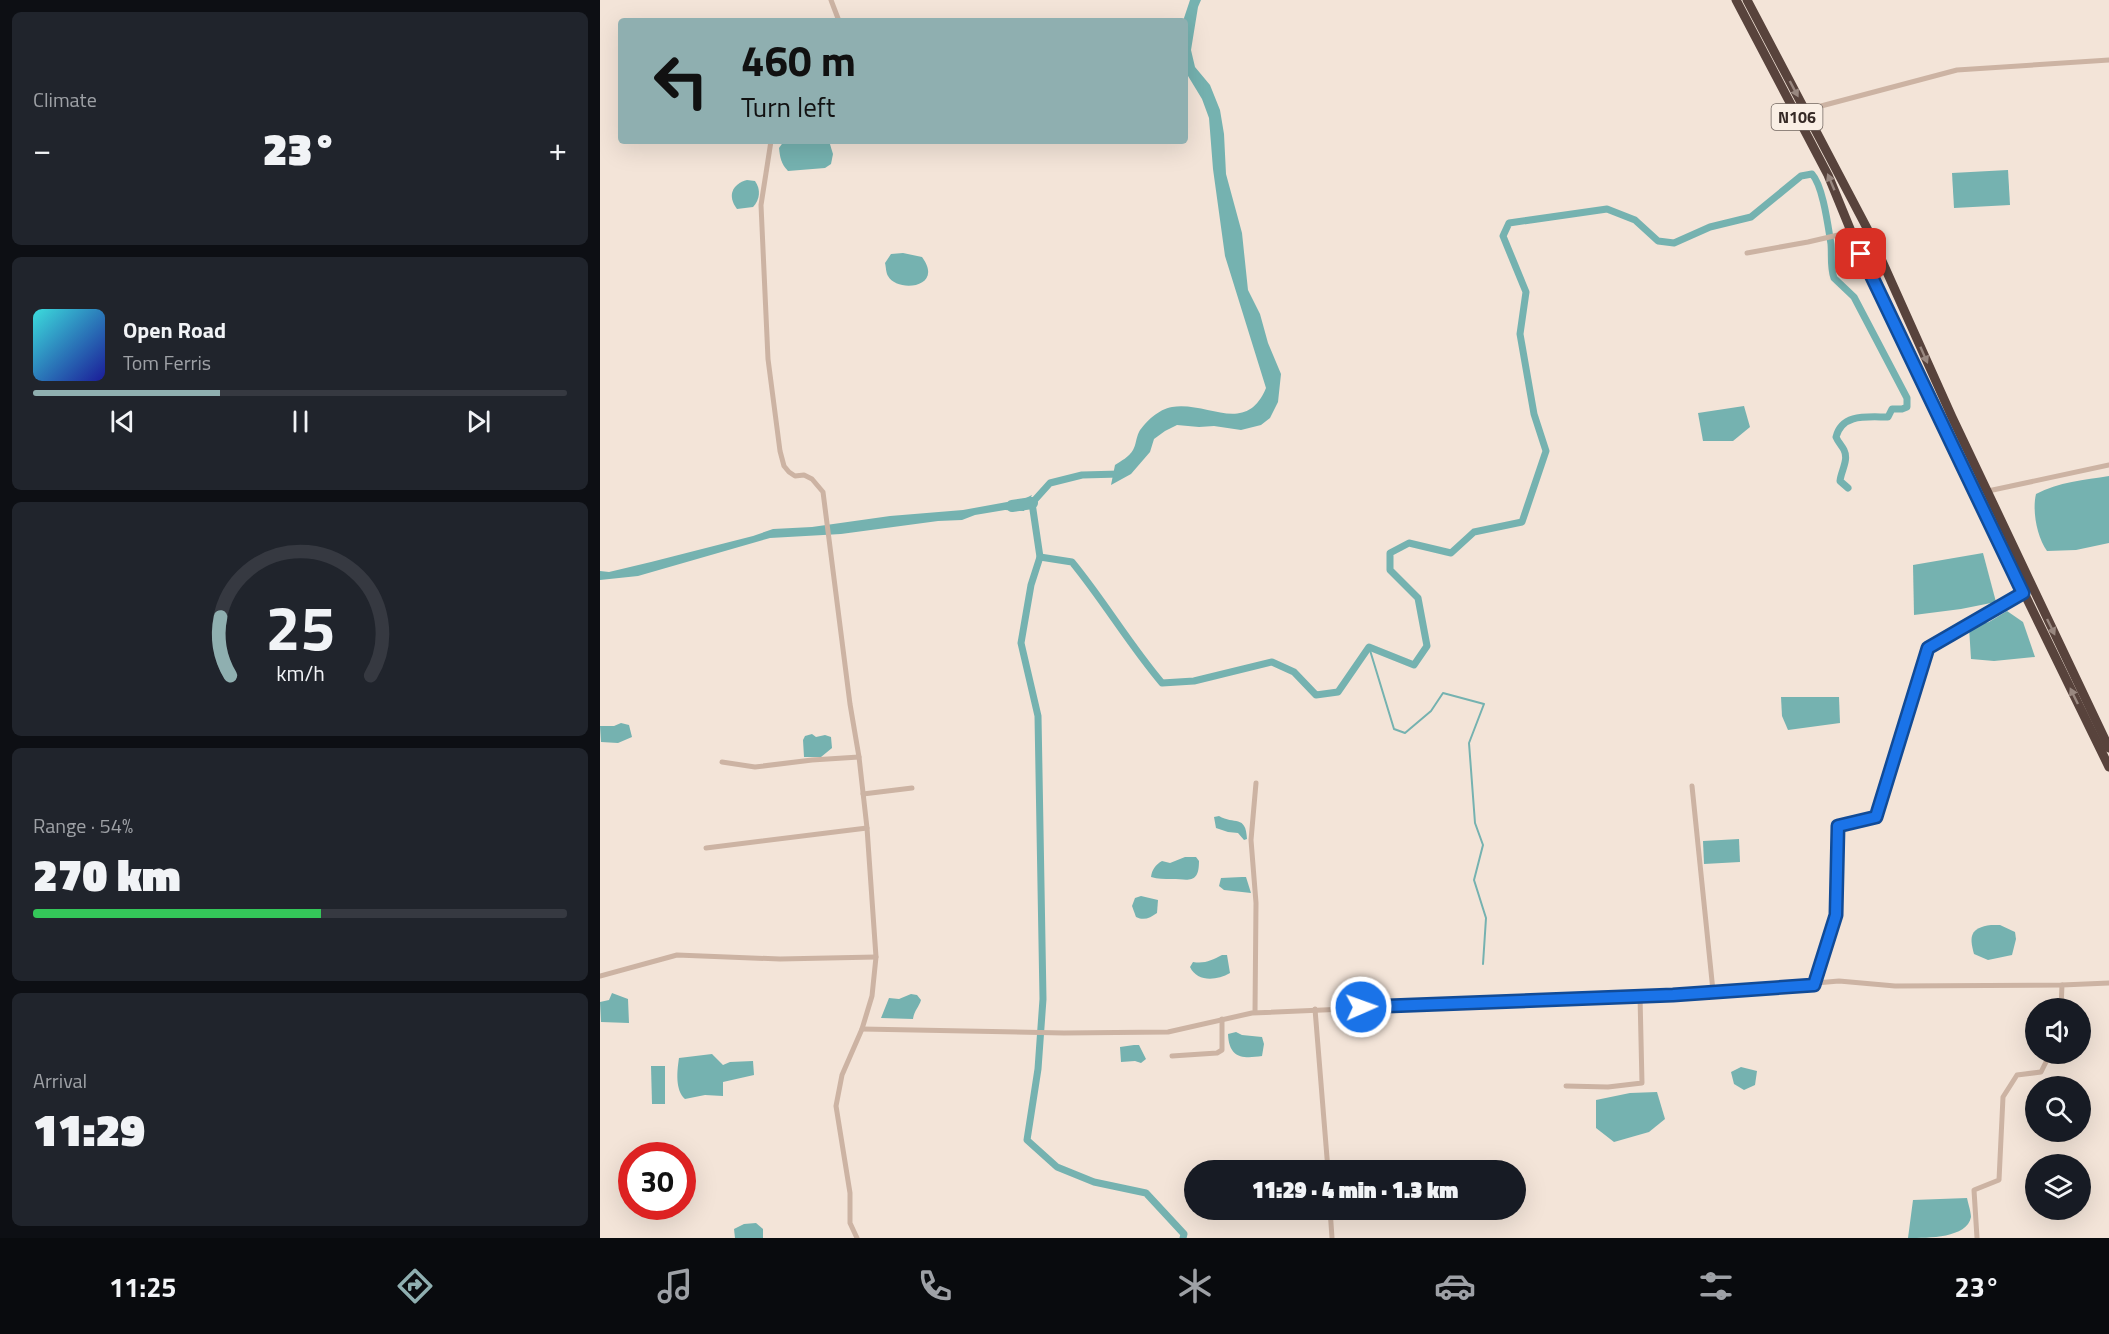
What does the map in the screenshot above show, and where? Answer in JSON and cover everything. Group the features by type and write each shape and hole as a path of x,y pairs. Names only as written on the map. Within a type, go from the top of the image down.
{"highway":[{"name":"N106","path":"1736,0 1828,175 1886,309 2023,593 2034,602 2109,768"},
{"path":"1748,0 1869,232 1987,492 2034,602 2109,748"},
{"path":"1774,72 1783,68"}],"street":[{"path":"831,0 838,18"},
{"path":"1806,110 1957,70 2109,60"},
{"path":"771,144 761,206 768,359 780,451 784,466 789,472 795,476 804,475 819,485 823,492 827,537 867,828 876,957 872,996 862,1029 842,1075 836,1106 850,1193 850,1224 856,1238"},
{"path":"1747,253 1852,234"},
{"path":"1987,492 2109,465"},
{"path":"1814,985 1836,915 1838,826 1876,817 1928,648 2023,593"},
{"path":"722,762 755,767 812,760 859,758"},
{"path":"1255,1012 1256,903 1251,840 1256,783"},
{"path":"1692,786 1713,991"},
{"path":"863,794 912,788"},
{"path":"706,848 867,828"},
{"path":"600,976 677,955 780,959 876,957"},
{"path":"862,1029 1064,1034 1168,1032 1255,1012 1640,996 1814,985 1839,981 1895,986 2109,983"},
{"path":"2061,998 2062,985"},
{"path":"1566,1086 1608,1087 1642,1083 1640,996"},
{"path":"1315,1009 1327,1160"},
{"path":"1172,1056 1217,1053 1222,1050 1222,1019"},
{"path":"1977,1238 1974,1190 1999,1180 2003,1097 2017,1075 2041,1072 2045,1064"},
{"path":"1331,1220 1332,1238"}],"water":[{"path":"1190,0 1201,0 1191,50 1195,67 1210,85 1220,110 1226,174 1242,233 1248,290 1260,314 1268,343 1281,374 1278,402 1270,418 1261,425 1241,430 1214,426 1177,425 1154,439 1150,452 1131,474 1111,485 1115,465 1131,452 1139,432 1157,413 1167,408 1186,406 1237,414 1248,410 1258,402 1266,388 1225,256 1213,169 1209,118 1202,99 1188,76 1188,18 1184,18"},
{"path":"782,144 830,144 833,154 831,164 825,168 788,171 782,163 779,148"},
{"path":"2008,170 2010,205 1954,208 1952,173"},
{"path":"747,180 755,181 759,191 758,198 753,207 737,209 732,200 733,191 738,184"},
{"path":"903,253 922,257 928,267 928,275 924,281 909,286 900,285 888,276 885,263 891,254"},
{"path":"1744,406 1750,427 1733,441 1703,441 1698,413"},
{"path":"2109,476 2109,543 2076,550 2047,551 2040,539 2036,524 2036,494 2062,484"},
{"path":"1032,495 1024,511 1005,510 975,515 962,520 841,534 770,538 638,576 600,580 600,571 609,572 651,562 773,529 812,527 890,516 963,510 1024,499"},
{"path":"1983,553 1996,602 1914,615 1913,565"},
{"path":"2007,611 2023,622 2035,657 1994,661 1971,659 1969,627 1989,622"},
{"path":"1781,697 1839,697 1840,723 1788,730 1782,716"},
{"path":"621,723 629,725 632,737 618,743 601,742 600,726 614,726"},
{"path":"812,734 816,737 825,735 831,737 832,748 821,757 804,757 803,740 805,736"},
{"path":"1219,816 1242,823 1247,839 1244,840 1238,833 1216,828 1214,817"},
{"path":"1739,839 1740,862 1704,864 1703,841"},
{"path":"1185,857 1196,857 1199,861 1197,874 1192,879 1151,877 1154,868 1162,861 1170,863"},
{"path":"1246,877 1251,893 1224,890 1219,886 1221,878"},
{"path":"1141,896 1158,900 1157,913 1142,919 1136,917 1132,906 1135,898"},
{"path":"2000,925 2015,932 2016,939 2012,955 1988,960 1974,954 1973,934 1979,928"},
{"path":"1227,955 1230,973 1225,976 1213,979 1202,978 1190,967 1193,962 1205,962"},
{"path":"612,993 628,999 629,1023 601,1022 600,1002 609,1000"},
{"path":"911,994 917,995 921,1000 913,1019 881,1018 889,998 899,999"},
{"path":"1236,1032 1242,1035 1262,1037 1264,1044 1262,1056 1243,1057 1234,1052 1228,1034"},
{"path":"1139,1045 1146,1059 1141,1063 1121,1062 1120,1047"},
{"path":"712,1054 723,1065 730,1062 753,1061 754,1075 723,1082 723,1096 705,1095 685,1099 678,1086 679,1058"},
{"path":"651,1066 665,1066 665,1104 652,1104"},
{"path":"1741,1067 1757,1071 1755,1085 1744,1090 1734,1084 1731,1072"},
{"path":"1657,1092 1665,1119 1649,1132 1614,1142 1596,1128 1596,1100 1630,1093"},
{"path":"1967,1198 1971,1217 1962,1229 1946,1235 1908,1238 1913,1200"},
{"path":"756,1223 763,1229 763,1238 735,1238 734,1229 744,1224"}],"waterway":[{"path":"1040,557 1072,562 1162,683 1194,681 1272,662 1294,672 1316,695 1338,692 1369,647 1414,665 1427,646 1418,598 1390,570 1390,553 1409,543 1451,553 1474,532 1522,522 1546,451 1534,414 1520,334 1526,292 1503,236 1509,223 1607,209 1635,220 1658,241 1674,243 1710,227 1751,217 1801,176 1812,174 1819,187 1824,207 1834,278 1854,297 1907,398 1907,407 1892,409 1888,417 1857,418 1850,420 1839,429 1836,437 1846,458 1840,481 1848,488"},
{"path":"1120,474 1082,475 1050,483 1032,503 1040,557 1031,585 1021,643 1038,716 1043,999 1038,1069 1027,1140 1057,1167 1094,1182 1146,1193 1184,1234 1183,1238"},
{"path":"1012,506 1032,503"},
{"path":"1369,647 1394,729 1405,733 1431,711 1443,693 1484,704 1469,743 1475,823 1483,845 1474,880 1486,918 1483,964"}],"route":[{"path":"1361,1007 1673,995 1759,987 1814,985 1836,915 1838,826 1876,817 1928,648 2023,593 1861,254"}]}
